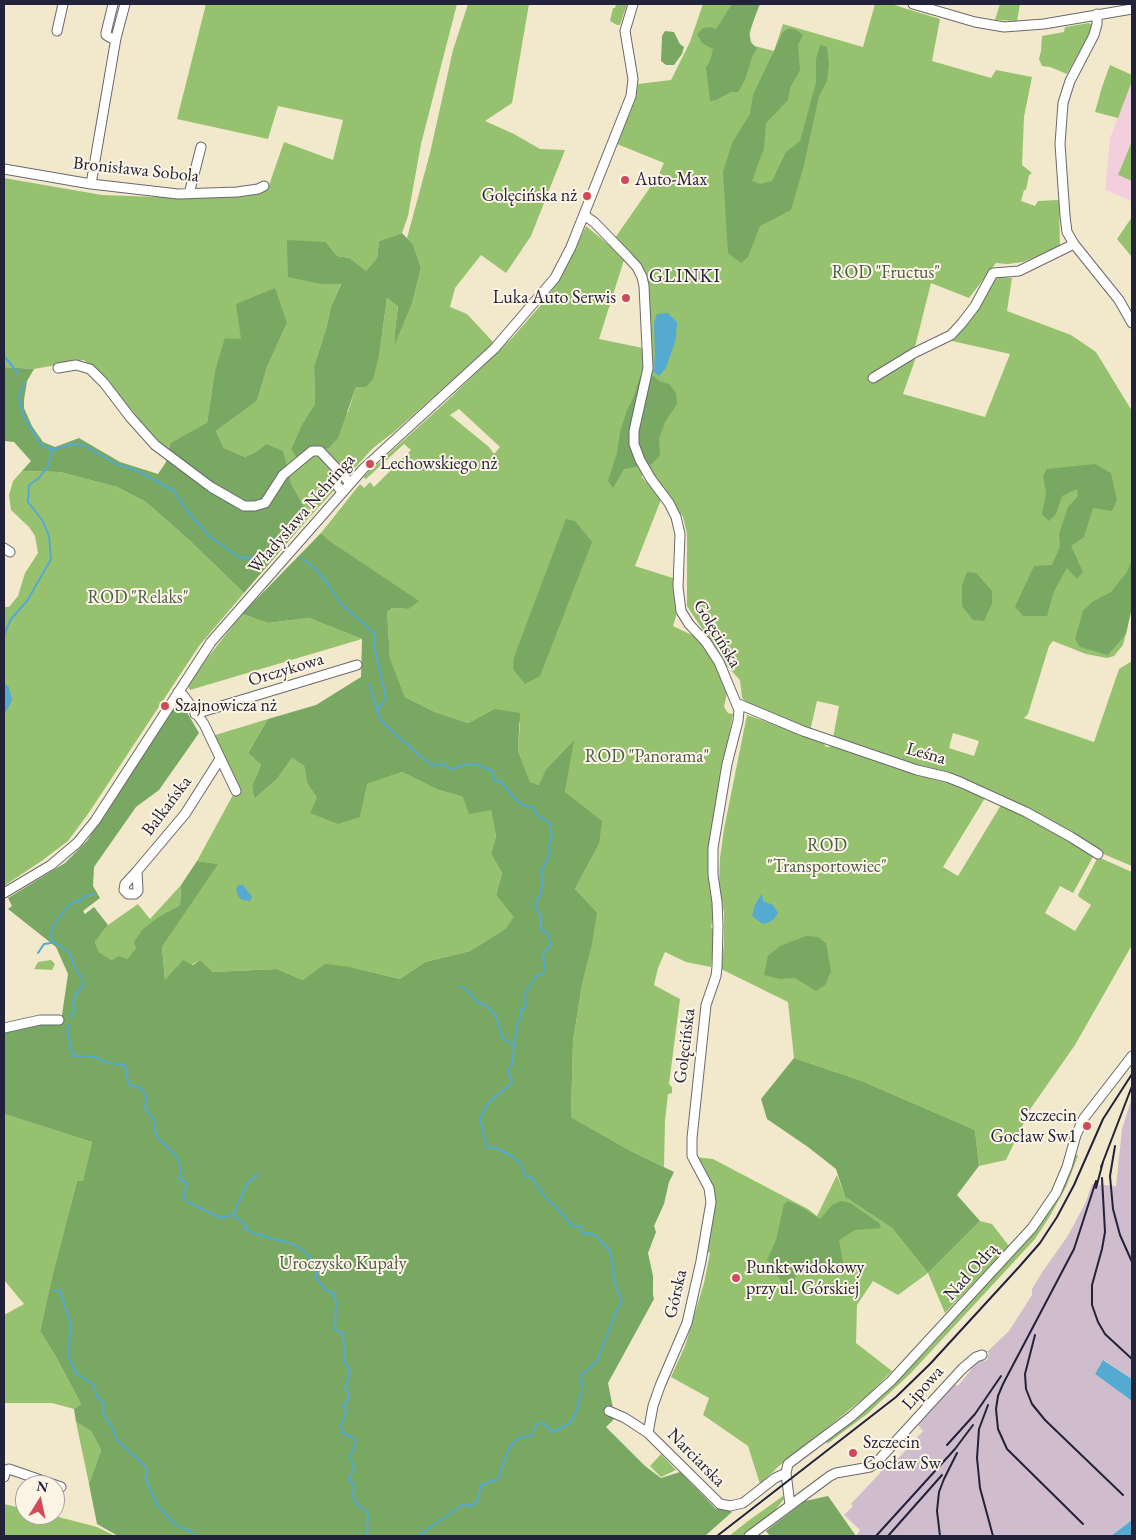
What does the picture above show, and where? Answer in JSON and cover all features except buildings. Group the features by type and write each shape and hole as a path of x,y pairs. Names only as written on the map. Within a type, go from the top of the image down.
{"street":[{"path":"57,31 63,4"},
{"path":"111,38 106,35 106,32 113,4"},
{"path":"91,184 116,38 125,4"},
{"name":"Władysława Nehringa","path":"4,894 54,862 86,833 211,642 350,483 382,450 488,355 512,330 558,274 584,215 632,93 633,79 625,30 633,4"},
{"path":"913,4 975,22 1004,27 1052,22 1132,9"},
{"path":"1097,14 1094,36 1070,80 1062,109 1060,144 1065,216 1068,232 1074,244 1119,300 1132,323"},
{"path":"190,194 201,148"},
{"name":"Bronisława Sobola","path":"4,169 91,184 190,194 251,190 264,186"},
{"name":"Golęcińska","path":"584,215 594,222 626,254 637,267 642,277 648,368 634,431 634,444 640,460 651,479 669,503 676,517 680,534 678,592 681,611 689,624 706,642 719,662 739,710 713,848 713,874 718,920 718,961 716,976 705,1013 694,1116 692,1151 694,1160"},
{"path":"872,378 914,353 951,335 975,306 993,273 1019,271 1074,244"},
{"path":"58,368 76,365 90,369 104,383 155,446 211,487 248,507 259,506 265,503 283,475 315,450 320,451 350,483"},
{"path":"338,470 336,484 342,492"},
{"name":"Orczykowa","path":"195,714 357,665"},
{"path":"178,692 183,695 204,724 236,791"},
{"name":"Leśna","path":"736,703 803,731 917,770 960,782 1026,812 1098,854"},
{"name":"Bałkańska","path":"137,870 185,814 220,758"},
{"path":"4,1028 40,1020 59,1020"},
{"name":"Nad Odrą","path":"786,1473 786,1468 790,1462 852,1416 898,1375 1032,1228 1045,1211 1058,1188 1076,1135 1084,1118 1132,1056"},
{"name":"Górska","path":"648,1433 653,1406 660,1386 687,1323 709,1214 710,1194 694,1160"},
{"name":"Lipowa","path":"749,1536 836,1473 870,1467 875,1464 962,1369 976,1357 982,1355"},
{"name":"Narciarska","path":"609,1411 648,1433 710,1496 725,1506 743,1503 775,1478 786,1473"},
{"path":"4,1477 6,1470 9,1469 26,1475"},
{"path":"786,1473 790,1505"}],"shaded area":[{"path":"1132,81 1132,201 1105,190 1110,138"},
{"path":"1132,1097 1132,1379 1104,1360 1095,1374 1132,1401 1132,1520 1111,1536 856,1536 860,1530 844,1515 853,1506 851,1504 894,1458 897,1460 923,1431 918,1425 954,1384 958,1386 980,1358 984,1361 987,1360 989,1353 985,1351 988,1351 1009,1331 1032,1295 1032,1289 1043,1271 1067,1237 1085,1204 1092,1184 1116,1186 1122,1129"}],"green space":[{"path":"206,4 457,4 421,144 408,216 402,233 379,241 377,258 366,271 350,258 337,256 326,242 321,284 341,283 331,307 314,366 315,404 302,424 291,449 348,412 356,387 379,356 387,298 398,305 395,343 412,304 421,268 413,244 407,238 430,153 453,50 468,4 529,4 512,103 485,121 514,134 540,149 565,150 531,236 506,273 481,255 455,288 450,307 467,314 494,343 394,432 373,448 305,522 306,510 291,483 287,470 266,444 245,457 224,448 216,431 257,401 267,367 287,323 241,340 226,338 215,370 207,424 170,443 168,450 141,424 135,414 84,360 34,369 4,367 4,178 102,195 157,197 257,195 268,188 284,142 333,160 343,120 278,106 268,139 177,119"},
{"path":"616,4 627,4 620,25 610,21"},
{"name":"ROD \"Fructus\"","path":"703,4 758,4 747,44 774,51 783,24 863,47 875,4 891,4 940,19 932,61 991,78 996,70 1032,77 1024,117 1022,165 1032,173 1029,175 1026,190 1024,190 1021,201 1035,206 1038,201 1059,200 1060,247 1023,262 996,263 969,298 931,283 914,351 915,360 903,394 985,417 1010,354 952,341 994,278 1000,277 1012,278 1007,311 1071,335 1096,352 1132,411 1132,609 1123,645 1114,656 1107,658 1086,654 1053,641 1049,646 1028,714 1024,718 1094,742 1119,669 1132,661 1132,866 1101,853 941,773 833,738 839,706 817,701 810,731 746,702 742,698 740,680 727,666 687,606 687,534 683,517 679,514 639,452 651,360 648,280 641,266 615,238 658,176 664,163 617,144 636,98 638,84 671,80 690,42","holes":["953,733 979,741 974,756 949,748"]},
{"path":"732,4 760,4 749,32 751,42 757,49 752,57 745,80 738,92 731,92 710,101 706,67 710,61 713,49 702,43 697,34 703,28 710,27 716,29"},
{"path":"1000,4 1020,4 1017,21 995,20"},
{"path":"1089,23 1092,25 1090,33 1067,74 1042,66 1039,59 1042,36 1064,32 1065,27"},
{"path":"789,28 803,35 798,45 800,70 790,88 788,100 766,123 764,148 752,181 760,184 772,181 786,152 800,141 816,83 816,59 820,45 827,47 829,64 827,81 819,96 804,165 791,210 760,226 748,257 741,263 728,253 723,172 732,143 750,114 753,95 783,32"},
{"path":"665,31 674,32 680,44 684,47 682,54 674,65 666,65 661,61 662,36"},
{"path":"1110,65 1132,75 1132,81 1118,118 1095,112"},
{"path":"1132,141 1132,181 1118,175"},
{"path":"1132,217 1132,257 1117,239"},
{"name":"ROD \"Panorama\"","path":"586,226 624,260 599,339 643,348 642,477 646,482 651,482 662,497 635,566 676,579 675,586 672,588 676,591 676,616 673,626 700,639 721,673 727,693 724,707 728,713 733,714 715,811 708,864 716,918 711,927 715,931 711,967 686,962 665,952 658,968 654,985 680,999 669,1084 672,1087 672,1093 668,1094 665,1121 664,1167 629,1150 571,1117 573,1041 582,985 591,949 575,889 599,844 565,792 573,741 546,769 540,785 530,783 518,751 520,723 494,709 468,723 435,712 405,697 390,660 387,612 392,608 409,609 418,601 321,533 360,484 364,488 370,482 374,487 411,450 404,444 366,479 363,477 447,401 513,337 561,278","holes":["459,409 500,447 494,454 489,447 450,415"]},
{"path":"402,233 413,244 421,268 412,304 395,344 398,306 387,298 379,356 373,379 366,387 356,387 338,438 329,448 310,451 296,457 291,449 302,424 315,404 314,366 331,307 341,284 321,284 288,277 287,240 326,242 337,256 350,258 366,271 377,258 379,241"},
{"path":"275,288 287,323 267,367 257,401 216,431 224,448 245,457 266,444 283,451 291,483 306,510 305,522 244,593 146,502 117,487 60,472 22,471 31,461 14,442 4,441 4,367 34,369 27,381 24,408 32,426 43,442 55,447 79,438 120,462 158,474 166,462 170,443 207,423 215,370 225,338 241,339 236,304"},
{"path":"654,376 659,381 669,384 676,393 677,404 665,422 659,439 660,455 652,464 624,469 613,488 608,481 627,410 640,377"},
{"path":"1095,464 1111,473 1117,500 1112,511 1093,508 1084,537 1071,546 1083,572 1077,579 1067,568 1054,591 1047,616 1023,616 1015,607 1034,566 1052,565 1060,547 1059,534 1068,507 1078,496 1077,489 1062,496 1056,514 1049,521 1042,514 1046,493 1043,476 1047,469"},
{"name":"ROD \"Relaks\"","path":"22,471 60,472 117,487 146,502 244,593 199,646 88,814 68,841 4,886 4,607 9,607 18,596 25,573 38,553 35,536 29,527 11,510 9,495 13,481"},
{"path":"566,519 575,521 592,542 540,676 525,684 513,669 514,657"},
{"name":"Uroczysko Kupały","path":"321,533 419,601 409,609 392,608 387,612 390,659 405,697 435,712 468,723 494,709 520,713 518,751 530,782 539,785 546,769 574,740 565,792 602,821 599,844 575,889 597,913 573,1041 571,1117 629,1150 674,1172 669,1182 664,1204 654,1226 656,1232 648,1253 653,1276 654,1299 608,1383 615,1418 606,1427 645,1466 661,1478 680,1472 716,1509 725,1506 732,1512 705,1536 118,1536 97,1524 89,1484 101,1450 91,1431 76,1422 74,1409 81,1404 40,1331 77,1181 83,1181 92,1142 4,1114 4,1033 48,1022 61,1022 68,974 56,947 8,909 12,906 8,898 65,863 87,841 178,702 180,702 199,733 159,790 136,807 94,867 93,886 100,898 83,911 85,914 94,907 108,925 95,942 99,952 112,960 119,956 127,959 136,948 134,942 142,930 158,917 180,905 181,885 197,861 218,864 162,947 165,980 183,960 193,965 200,960 213,972 277,969 303,980 325,964 350,967 400,979 425,962 470,951 505,929 514,917 496,895 502,873 491,854 496,836 491,810 469,814 463,797 436,789 402,772 367,784 360,817 338,824 310,813 317,798 307,783 304,766 292,758 277,779 254,799 252,786 261,765 248,753 268,719 316,705 361,677 362,639 309,618 268,623 242,614"},
{"path":"1132,559 1132,605 1126,634 1108,655 1080,647 1075,639 1083,611 1092,602 1111,592 1127,572"},
{"path":"967,572 976,573 992,591 992,603 984,621 973,620 962,606 962,585"},
{"path":"242,614 268,623 309,618 362,639 190,690 188,686 201,666"},
{"name":"ROD \"Transportowiec\"","path":"747,715 822,741 826,747 834,746 900,769 949,783 985,798 943,867 958,876 1001,805 1031,819 1094,855 1073,893 1060,886 1045,913 1075,931 1091,905 1078,895 1098,857 1132,872 1132,945 1075,1045 1031,1108 1006,1160 979,1166 975,1130 862,1081 794,1058 788,1002 721,969 724,944 724,913 719,886 720,858"},
{"path":"268,719 248,753 261,765 252,786 254,799 277,779 292,758 304,766 307,783 317,798 360,817 366,784 402,772 436,789 463,797 491,809 496,836 491,854 502,873 496,895 515,917 505,929 470,951 425,962 400,979 350,967 303,980 277,969 213,972 200,960 165,980 162,947 217,864 197,861 234,793 212,736"},
{"path":"181,885 180,905 158,917 143,930 136,948 127,959 112,960 99,952 95,942 108,925 138,904 150,919"},
{"path":"806,936 818,937 826,943 831,971 825,985 816,991 795,978 780,979 764,975 768,956 780,946"},
{"path":"51,960 55,964 52,970 34,969 38,962"},
{"path":"794,1058 862,1081 975,1130 979,1166 957,1195 980,1221 928,1273 892,1228 845,1197 836,1169 767,1119 761,1099"},
{"path":"4,1114 92,1142 83,1182 77,1181 40,1331 81,1404 74,1409 52,1403 4,1403 4,1315 24,1304 4,1280"},
{"path":"1075,1153 1078,1156 1066,1187 1035,1239 910,1374 867,1414 827,1444 827,1441 882,1395 928,1349 1035,1231 1059,1194"},
{"path":"696,1157 713,1159 808,1209 817,1216 837,1175 845,1197 892,1228 928,1273 898,1295 873,1281 857,1305 856,1343 892,1371 868,1395 779,1466 760,1484 748,1446 703,1415 709,1398 671,1377 685,1346 704,1283 710,1253 708,1252 714,1192"},
{"path":"788,1201 820,1219 832,1205 841,1201 850,1203 879,1223 881,1228 855,1230 839,1240 843,1263 830,1270 808,1264 797,1272 793,1285 788,1284 781,1281 767,1260 776,1240 784,1204"},
{"path":"980,1221 992,1224 1009,1246 945,1313 928,1273"},
{"path":"76,1422 91,1431 101,1450 89,1484"},
{"path":"661,1454 676,1470 661,1477 650,1466"},
{"path":"783,1496 784,1499 772,1514 743,1536 729,1536 748,1521"},
{"path":"828,1496 856,1536 770,1536 766,1531 805,1501"},
{"path":"4,1504 15,1507 15,1525 65,1525 65,1519 97,1527 115,1536 4,1536"}],"water":[{"path":"668,313 677,322 676,339 666,368 659,376 654,372 654,323 657,314"},
{"path":"4,683 9,687 12,700 4,716"},
{"path":"239,885 243,885 252,897 250,901 242,900 238,896 236,888"},
{"path":"762,893 763,901 773,905 778,913 773,920 765,924 752,916 755,905"},
{"path":"1103,1360 1132,1379 1132,1401 1095,1374"},
{"path":"1132,1520 1132,1536 1111,1536"}],"waterway":[{"path":"4,356 19,374"},
{"path":"25,382 19,397 23,415 41,445 52,450 72,444 83,445 118,465 136,470 174,491 188,512 209,536 239,557 254,558 273,550"},
{"path":"4,635 11,619 27,601 51,559 49,536 43,521 28,502 29,485 39,478 48,466 52,450"},
{"path":"300,558 309,563 326,581 340,603 374,633 374,647 386,698 378,709"},
{"path":"369,684 380,719 432,765 444,764 451,769 466,765 478,765 492,771 495,781 500,781 517,801 534,808 538,816 550,823 552,838 549,845 550,854 541,872 543,880 540,896 535,906 541,917 541,930 547,932 550,942 550,946 543,954 545,970 542,975 536,976 525,994 524,1002 526,1007 521,1010 521,1018 517,1023 512,1064 508,1069 512,1083 488,1103 480,1119 487,1148 496,1148 512,1156 521,1164 526,1177 531,1177 546,1198 572,1226 580,1226 583,1234 595,1235 610,1251 615,1284 622,1302 617,1309 597,1361 581,1375 582,1389"},
{"path":"52,941 51,934 54,924 70,904 81,900 85,896 95,894"},
{"path":"38,953 44,944 51,943 52,941 69,952 76,971 84,981 76,994 73,1003 74,1011 70,1018"},
{"path":"461,986 477,1002 487,1006 496,1016 503,1039 513,1045"},
{"path":"69,1025 67,1031 73,1056 92,1056 108,1063 124,1065 127,1071 126,1077 130,1085 142,1090 147,1098 145,1108 154,1120 158,1138 177,1157 181,1171 179,1179 187,1183 183,1196 188,1202 221,1218 233,1215 246,1225 245,1229 259,1235 293,1244 306,1253 320,1268 315,1277 327,1291 334,1293 336,1303 335,1330 343,1333 344,1360 350,1371 345,1389 349,1393 348,1400 343,1406 346,1409 345,1418 340,1425 343,1433 353,1438 356,1442 350,1457 354,1467 349,1480 354,1485 353,1497 357,1504 368,1513 367,1536"},
{"path":"233,1215 247,1184 258,1174"},
{"path":"54,1290 60,1291 71,1325 68,1356 77,1374 93,1384 97,1396 104,1404 103,1414 111,1425 117,1440 146,1467 146,1480 157,1505 176,1525 190,1530 192,1534 197,1536"},
{"path":"418,1536 462,1505 472,1506 478,1499 481,1485 498,1479 509,1448 519,1438 532,1435 537,1424 543,1423 553,1432 570,1423 576,1412 581,1393"}],"railway":[{"path":"717,1536 896,1397 930,1364 1019,1267 1040,1243 1057,1217 1074,1185 1103,1119 1132,1074"},
{"path":"1101,1167 1132,1086"},
{"path":"1115,1146 1110,1176 1113,1209 1120,1235 1132,1262"},
{"path":"1096,1188 1103,1162"},
{"path":"1102,1178 1105,1232 1092,1285 1092,1305 1105,1334 1132,1359"},
{"path":"1083,1524 1007,1449 998,1429 996,1409 998,1396 1003,1384 1074,1249 1096,1181"},
{"path":"1035,1335 1025,1374 1026,1389 1032,1404 1045,1420 1123,1495"},
{"path":"947,1445 975,1414 1001,1376"},
{"path":"988,1405 979,1429 977,1458 980,1488 993,1536"},
{"path":"876,1536 955,1449 973,1425"},
{"path":"940,1536 937,1511 939,1492 957,1453"},
{"path":"888,1536 942,1475"}],"place":[{"name":"Auto-Max","path":"625,180"},
{"name":"Golęcińska nż","path":"587,196"},
{"name":"Luka Auto Serwis","path":"626,298"},
{"name":"Lechowskiego nż","path":"370,464"},
{"name":"Szajnowicza nż","path":"165,706"},
{"name":"Szczecin Gocław Sw1","path":"1087,1126"},
{"name":"Punkt widokowy przy ul. Górskiej","path":"736,1278"},
{"name":"Szczecin Gocław Sw","path":"853,1453"}],"district":[{"name":"GLINKI","path":"685,277"}]}
